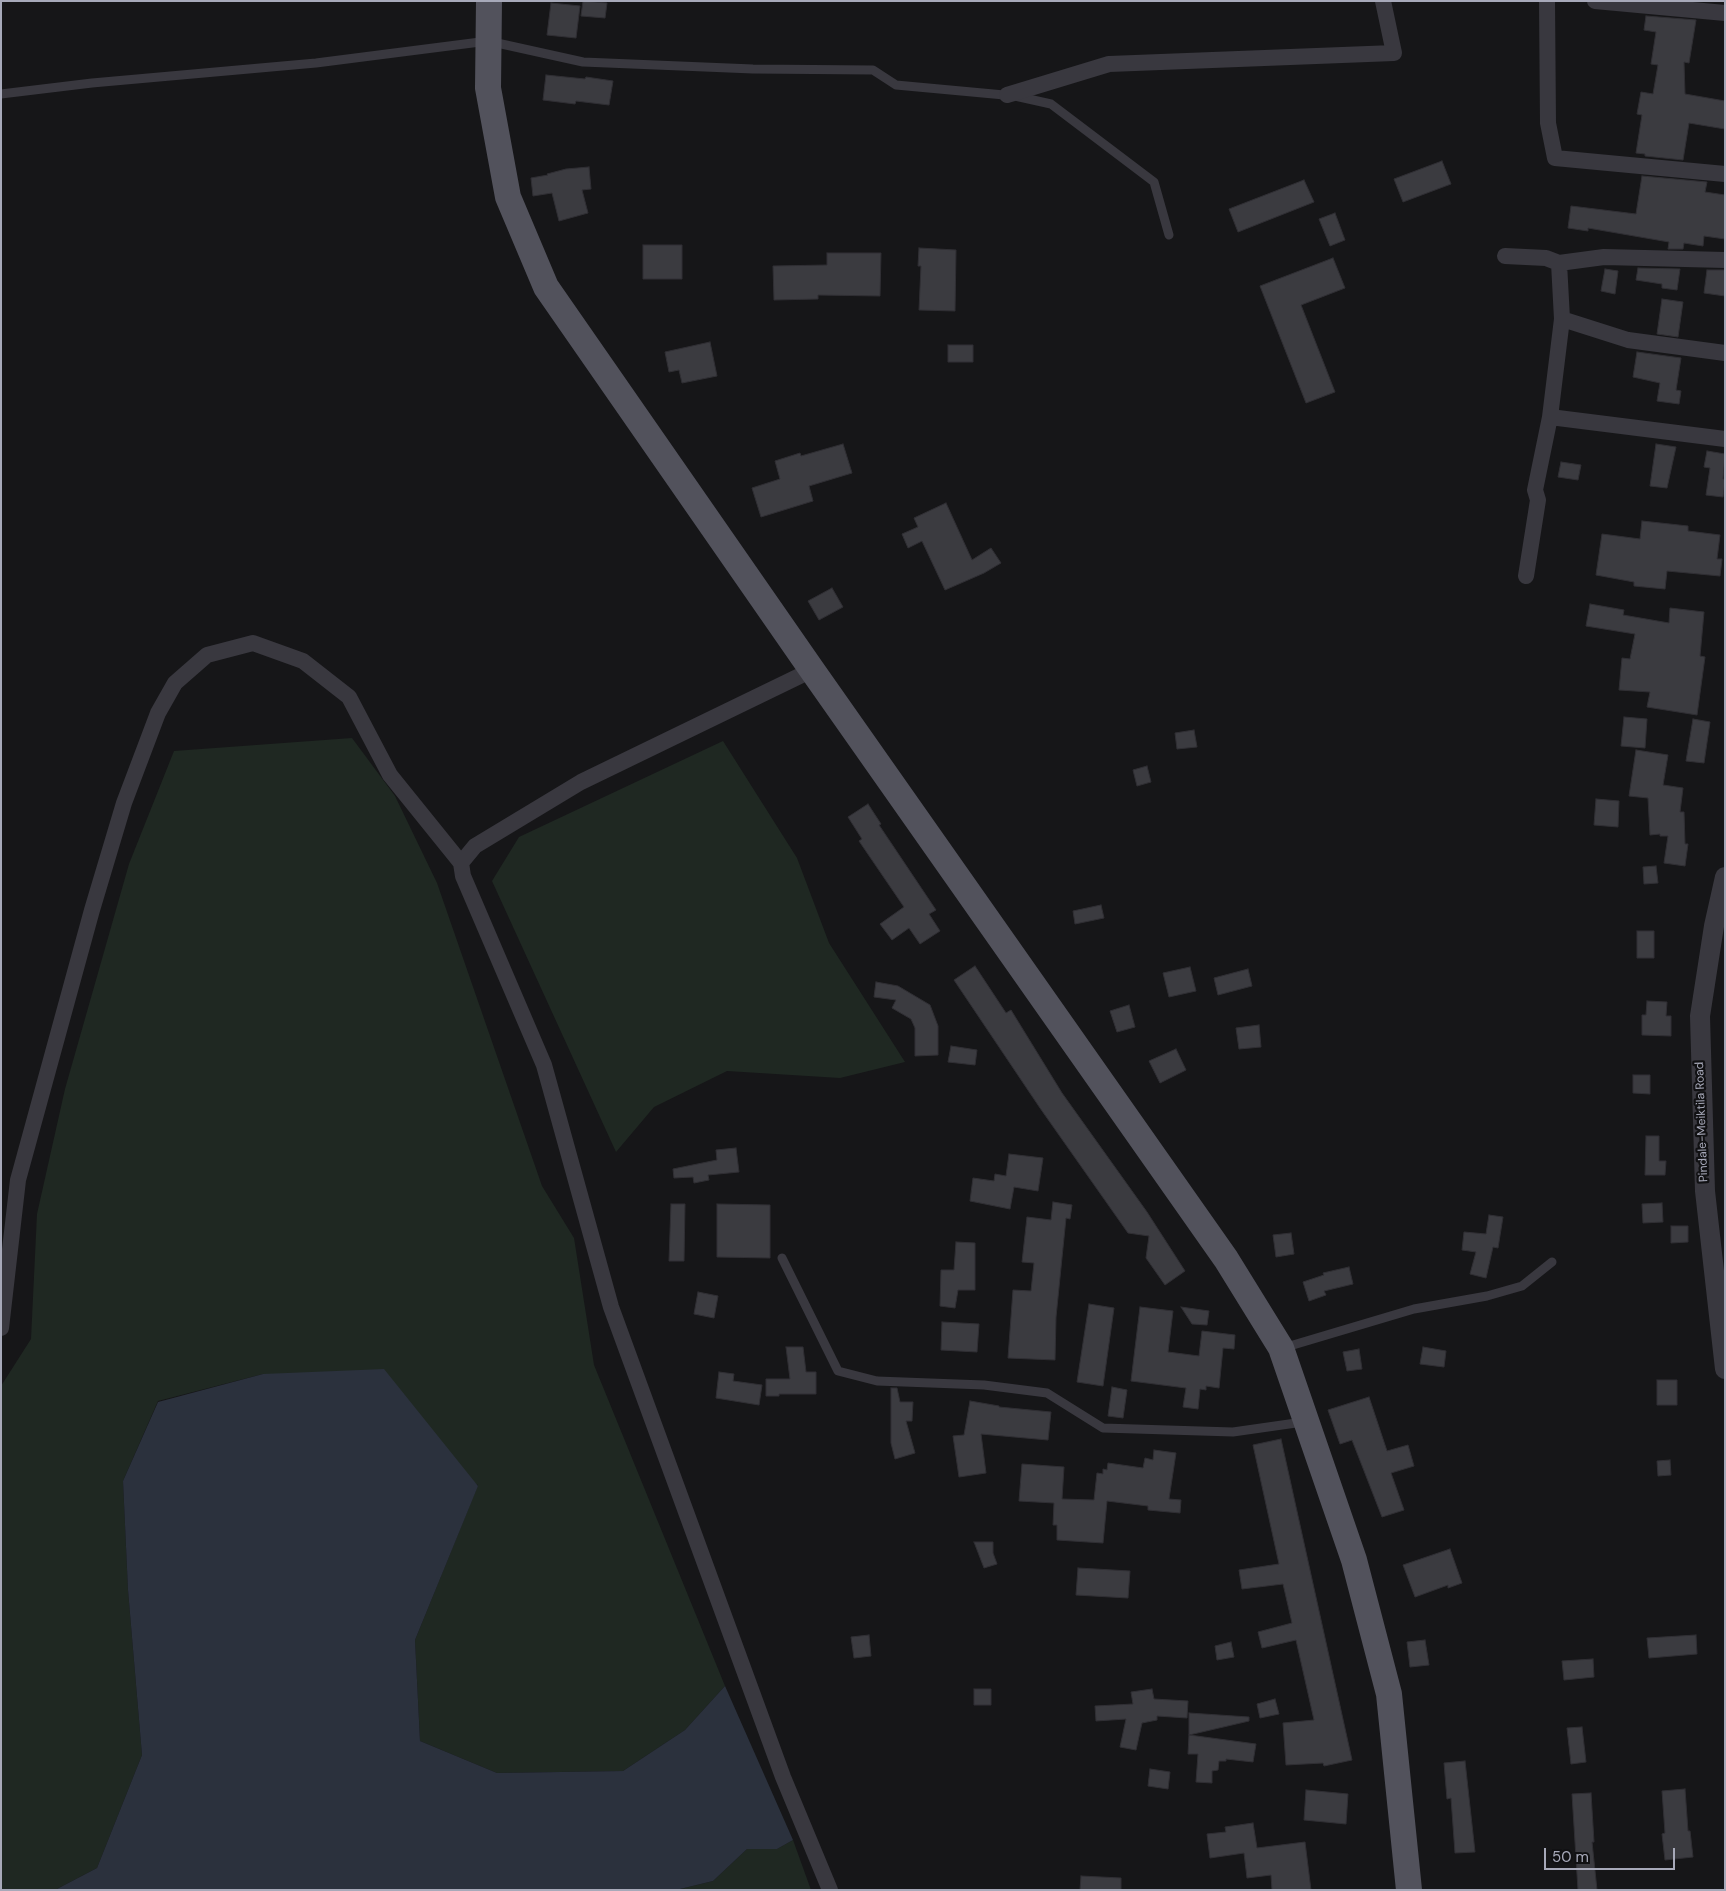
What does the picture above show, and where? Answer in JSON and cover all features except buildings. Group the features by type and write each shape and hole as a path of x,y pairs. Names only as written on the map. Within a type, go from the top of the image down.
{"main road":[{"path":"489,1 488,88 508,197 546,287 812,670 1226,1258 1281,1348 1354,1560 1389,1694 1409,1890"}],"street":[{"path":"1007,95 1109,64 1394,53 1384,1"},
{"path":"1547,1 1548,123 1555,158 1725,174"},
{"path":"1595,1 1725,13"},
{"path":"1505,256 1546,258 1559,263 1604,257 1725,260"},
{"path":"1526,576 1538,500 1535,490 1550,417 1562,319 1559,263"},
{"path":"1562,319 1628,340 1725,353"},
{"path":"1550,417 1725,439"},
{"path":"1,1328 18,1180 92,910 124,803 158,712 176,683 207,656 254,643 303,661 349,697 390,775 461,863 463,876 544,1065 611,1307 780,1768 830,1890"},
{"path":"461,863 475,846 581,782 812,670"},
{"name":"Pindale-Meiktila Road","path":"1725,877 1714,926 1700,1016 1704,1191 1725,1369"}],"lane":[{"path":"1,94 92,83 316,63 488,41 583,62 753,69 872,70 896,85 1007,95 1051,104 1154,182 1170,234"},
{"path":"782,1258 838,1371 878,1381 984,1385 1047,1393 1103,1428 1233,1432 1306,1421"},
{"path":"1281,1348 1414,1309 1486,1296 1522,1286 1552,1262"}],"shaded area":[{"path":"352,738 395,796 437,883 542,1186 574,1238 594,1365 725,1686 685,1730 623,1771 497,1773 420,1741 415,1640 478,1485 263,1374 158,1401 123,1481 128,1590 142,1755 97,1868 55,1890 1,1890 1,1386 31,1339 37,1214 65,1089 129,864 174,751"},
{"path":"723,741 797,858 829,943 905,1062 840,1078 727,1071 654,1107 616,1152 492,881 519,837"},
{"path":"793,1840 811,1890 676,1890 713,1881 747,1849 777,1849"}],"water":[{"path":"384,1369 478,1486 415,1640 420,1741 497,1773 623,1771 685,1730 725,1686 793,1840 777,1849 747,1849 713,1881 676,1890 55,1890 97,1868 142,1755 128,1590 123,1481 158,1402 263,1374"}]}
